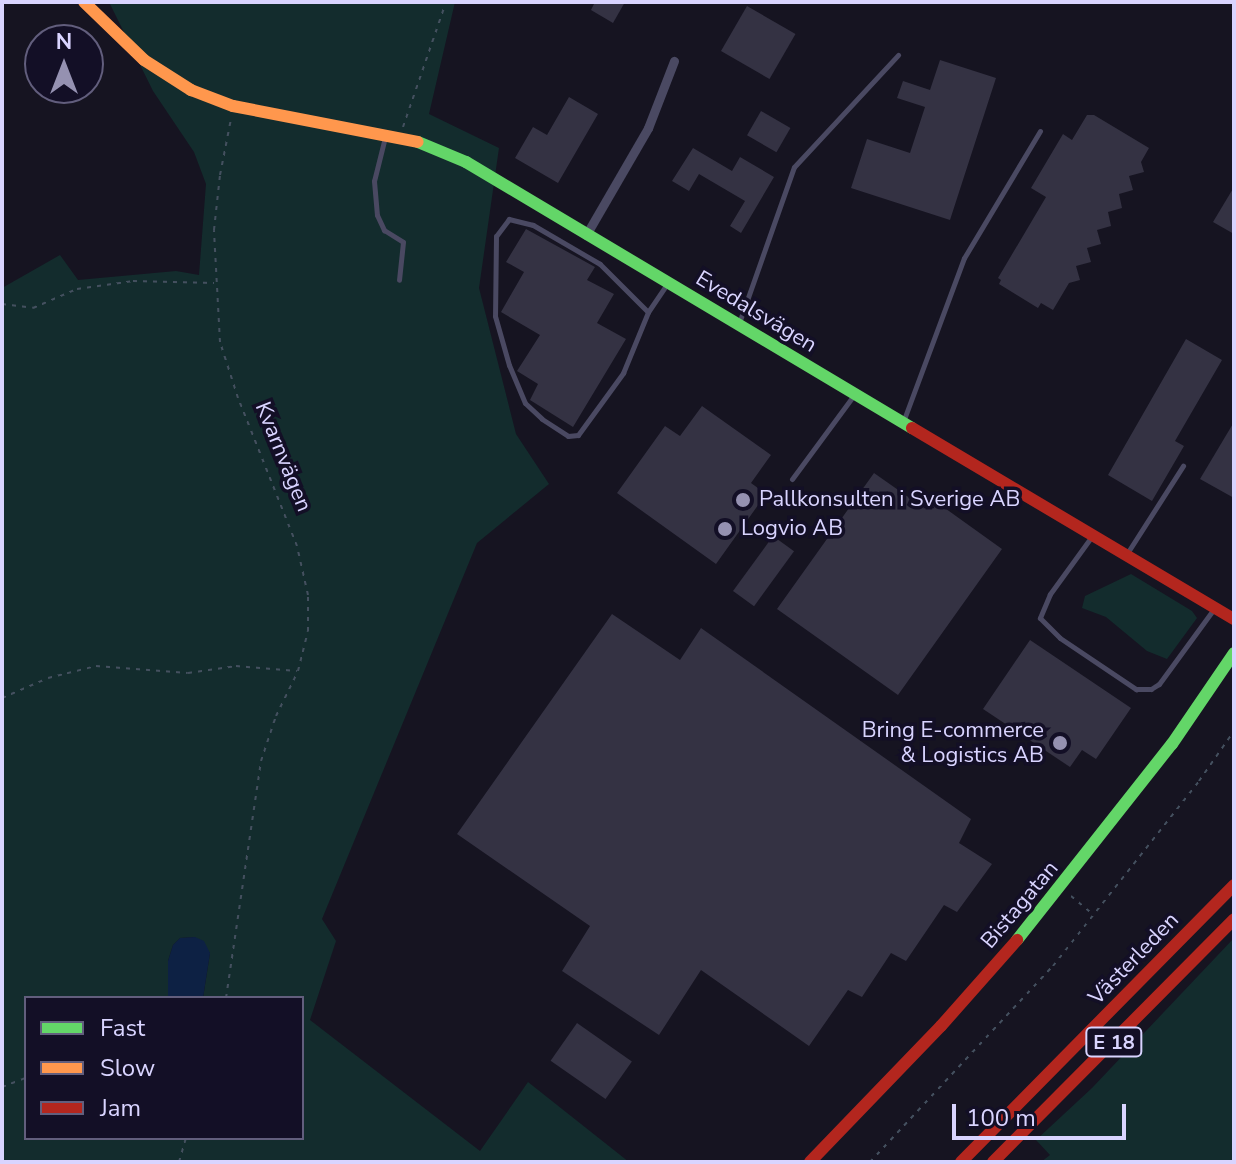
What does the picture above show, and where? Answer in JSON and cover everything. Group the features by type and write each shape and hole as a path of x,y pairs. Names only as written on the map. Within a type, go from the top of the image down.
{"main road":[{"path":"84,2 154,67 191,90 233,106"},
{"name":"Evedalsvägen","path":"233,106 393,134 466,162 1234,619"},
{"name":"Bistagatan","path":"810,1162 959,1007 1061,887 1172,744 1234,653"},
{"name":"Västerleden","path":"961,1162 1234,885"},
{"name":"Västerleden","path":"993,1162 1234,919"}],"street":[{"path":"586,235 648,128 674,61"}],"lane":[{"path":"739,324 794,167 898,55"},
{"path":"903,423 964,258 1040,131"},
{"path":"393,134 374,181 377,215 384,230 403,242 399,280"},
{"path":"648,312 600,264 533,225 509,219 496,236 495,316 509,365 525,403 556,430 568,436 578,435 623,373 648,312 667,283"},
{"path":"792,479 854,394"},
{"path":"1125,556 1183,466"},
{"path":"1093,535 1050,594 1040,618 1060,638 1136,689 1151,689 1159,684 1214,608"}],"path":[{"path":"393,134 446,2"},
{"name":"Kvarnvägen","path":"226,996 261,761 276,716 298,671 308,631 306,580 293,535 224,358 215,284 214,230 233,106"},
{"path":"2,304 33,308 77,289 133,281 215,284"},
{"path":"2,698 48,678 96,666 188,673 236,666 298,671"},
{"path":"870,1162 928,1104 1095,915 1234,731"},
{"path":"1061,887 1095,915"},
{"path":"2,1087 24,1079"},
{"path":"179,1162 185,1140"}],"green space":[{"path":"109,2 455,2 429,114 499,148 479,288 516,434 549,484 477,543 322,919 336,941 310,1020 480,1151 528,1082 629,1162 2,1162 2,288 60,255 78,280 176,271 199,275 206,184 194,152 153,91"},
{"path":"1131,574 1192,611 1197,618 1167,659 1147,651 1106,617 1082,608 1085,596"},
{"path":"1234,938 1234,1162 1041,1162 1050,1155 1036,1140 1092,1088"}],"water":[{"path":"195,937 204,941 210,953 203,996 168,996 168,961 173,945 180,938"}],"building":[{"path":"595,2 625,2 613,23 591,10"},
{"path":"747,6 795,34 769,79 721,51"},
{"path":"940,60 996,78 950,220 851,188 867,139 910,153 925,107 897,98 903,81 930,90"},
{"path":"569,97 598,114 558,183 515,158 533,127 547,135"},
{"path":"761,111 790,128 776,152 747,135"},
{"path":"1087,115 1094,115 1149,148 1141,162 1144,172 1129,176 1133,190 1119,194 1122,208 1108,212 1111,226 1097,230 1101,244 1087,248 1091,262 1076,266 1080,280 1069,283 1053,310 1041,303 1038,308 999,284 1001,280 998,278 1046,197 1031,188 1063,134 1072,140"},
{"path":"693,148 732,171 740,157 774,177 741,233 730,226 745,201 699,174 689,191 672,181"},
{"path":"1234,187 1234,234 1213,222"},
{"path":"526,229 595,267 587,280 614,294 597,323 626,339 573,427 530,400 538,384 517,371 540,335 501,312 524,272 506,262"},
{"path":"1186,339 1222,360 1175,441 1184,446 1152,501 1108,475"},
{"path":"702,406 771,455 751,483 766,494 716,564 617,493 665,426 680,436"},
{"path":"1234,422 1234,498 1200,479"},
{"path":"874,473 921,506 928,496 1002,549 898,695 777,609"},
{"path":"773,536 794,551 754,606 733,591"},
{"path":"612,614 680,660 701,628 971,819 959,843 992,864 957,912 944,905 906,961 891,953 862,997 848,990 809,1046 701,970 659,1035 562,971 590,926 457,834"},
{"path":"1030,640 1131,708 1096,759 1082,750 1070,767 983,709"},
{"path":"577,1023 632,1061 605,1099 551,1061"}],"traffic: fast":[{"path":"418,142 466,162 912,428"},
{"path":"1017,940 1172,744 1234,653"}],"traffic: slow":[{"path":"84,2 144,60 191,90 233,106 418,142"}],"traffic: jam":[{"path":"912,428 1234,619"},
{"path":"961,1162 1234,885"},
{"path":"993,1162 1234,919"},
{"path":"810,1162 941,1026 1017,940"}],"place":[{"name":"Pallkonsulten i Sverige AB","path":"743,500"},
{"name":"Logvio AB","path":"725,529"},
{"name":"Bring E-commerce & Logistics AB","path":"1060,743"}]}
